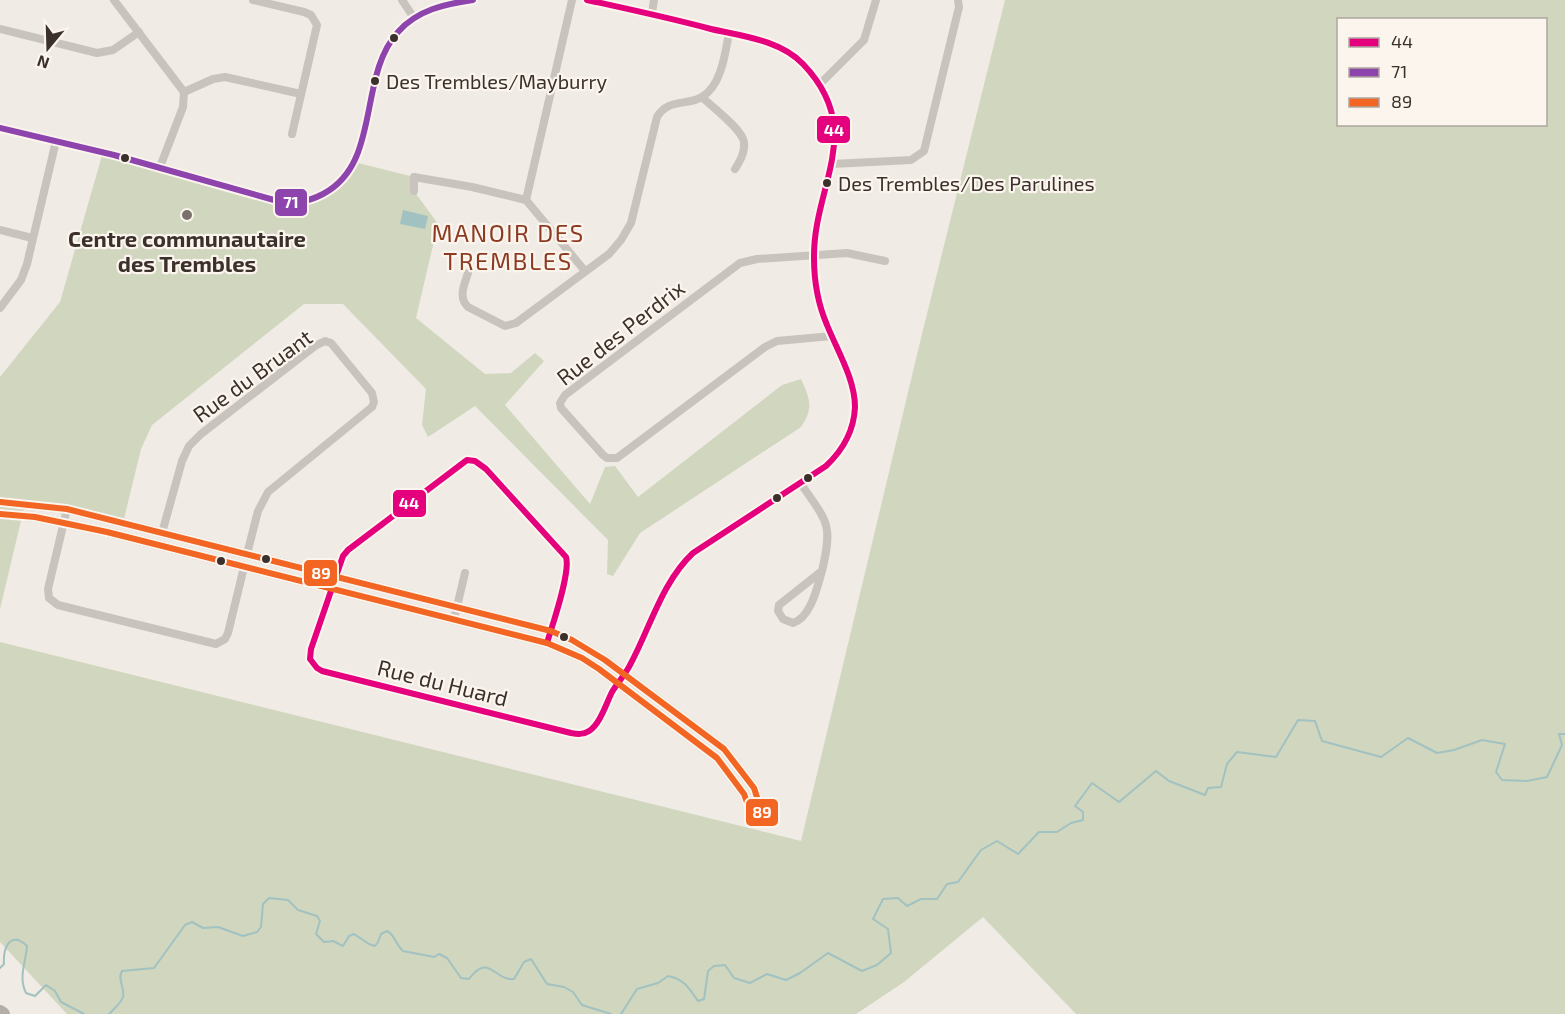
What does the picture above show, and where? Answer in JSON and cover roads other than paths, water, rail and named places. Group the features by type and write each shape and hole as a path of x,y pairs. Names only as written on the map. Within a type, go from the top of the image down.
{"street":[{"path":"114,0 184,92 183,107 160,167"},
{"path":"253,0 304,12 314,19 316,31 292,134"},
{"path":"402,0 414,18"},
{"path":"0,128 160,167 285,202 303,202 330,190 349,171 358,152 384,52 397,32 414,18 441,5 473,0"},
{"path":"526,200 572,0"},
{"path":"587,0 759,40 784,49 802,62 820,84 830,108 834,131 832,164 817,225 814,256 819,300 853,389 855,407 846,442 834,459 801,484 684,561 673,578 630,667 621,678"},
{"path":"652,14 654,0"},
{"path":"820,84 864,40 876,0"},
{"path":"832,164 911,160 924,151 959,6 958,0"},
{"path":"0,29 97,53 113,50 139,32"},
{"path":"468,273 462,294 464,303 468,308 505,326 516,323 614,250 631,224 655,123 660,112 672,105 702,97 713,86 720,72 729,33"},
{"path":"184,92 213,79 225,77 301,94"},
{"path":"702,97 737,129 744,140 743,151 735,169"},
{"path":"0,308 21,280 56,141"},
{"path":"414,191 414,177 472,187 526,200 585,271"},
{"path":"0,230 32,238"},
{"path":"814,256 847,253 885,261"},
{"name":"Rue des Perdrix","path":"814,256 757,259 740,263 565,395 560,403 561,408 603,455 607,458 617,458 765,347 777,341 832,336"},
{"name":"Rue du Bruant","path":"162,533 182,461 195,440 315,346 324,341 331,343 372,393 374,402 372,407 268,492 258,511 247,554"},
{"path":"335,583 343,556 353,545 461,463 471,460 486,469 566,557 568,562 566,574 547,643"},
{"path":"801,484 826,523 828,540 822,571 816,590 802,618 793,623 783,619 778,611 782,601 822,571"},
{"path":"0,502 67,509 247,554 335,583 454,619 547,643 621,678 724,748 754,788 763,816 752,816 744,794 717,758 621,678 590,650 551,631 457,607 335,583 244,567 64,522 0,514"},
{"path":"67,509 48,589 53,602 189,638 216,644 225,639 247,554"},
{"path":"159,545 162,533"},
{"path":"454,619 465,573"},
{"name":"Rue du Huard","path":"335,583 310,654 312,664 322,671 578,734 592,729 621,678"}],"water":[{"path":"403,210 428,216 425,229 400,224"}],"waterway":[{"path":"621,1014 637,989 658,983 668,976 682,982 698,1001 704,999 708,971 714,966 725,965 734,978 750,983 767,974 786,980 828,953 862,971 877,965 891,953 888,929 873,919 883,899 898,898 907,906 921,899 937,899 947,884 958,882 981,850 997,841 1018,854 1039,832 1057,832 1071,823 1083,820 1083,812 1075,806 1092,783 1119,802 1156,771 1169,781 1205,795 1208,788 1221,787 1227,764 1237,752 1276,757 1298,720 1315,721 1322,741 1381,757 1408,738 1437,753 1454,750 1482,740 1505,744 1496,772 1502,780 1527,781 1547,777 1562,745 1559,734 1565,734"},
{"path":"109,1014 123,997 120,977 122,971 154,968 185,925 192,922 203,928 218,927 243,936 257,932 261,927 263,904 269,898 288,900 298,910 317,916 320,921 316,934 324,942 333,941 343,946 349,936 354,934 375,946 381,934 387,931 403,951 434,957 439,954 447,958 461,978 469,979 476,971 487,968 501,976 514,979 524,962 531,959 547,984 564,987 573,992 582,1005 611,1014"},
{"path":"0,968 4,964 6,947 9,943 12,940 21,942 27,946 23,975 26,993 35,996 46,985 55,991 61,1002 84,1014"}],"place":[{"name":"Des Trembles/Mayburry","path":"375,81"},
{"name":"Des Trembles/Des Parulines","path":"827,183"},
{"name":"Centre communautaire des Trembles","path":"187,215"}],"district":[{"name":"MANOIR DES TREMBLES","path":"508,246"}]}
